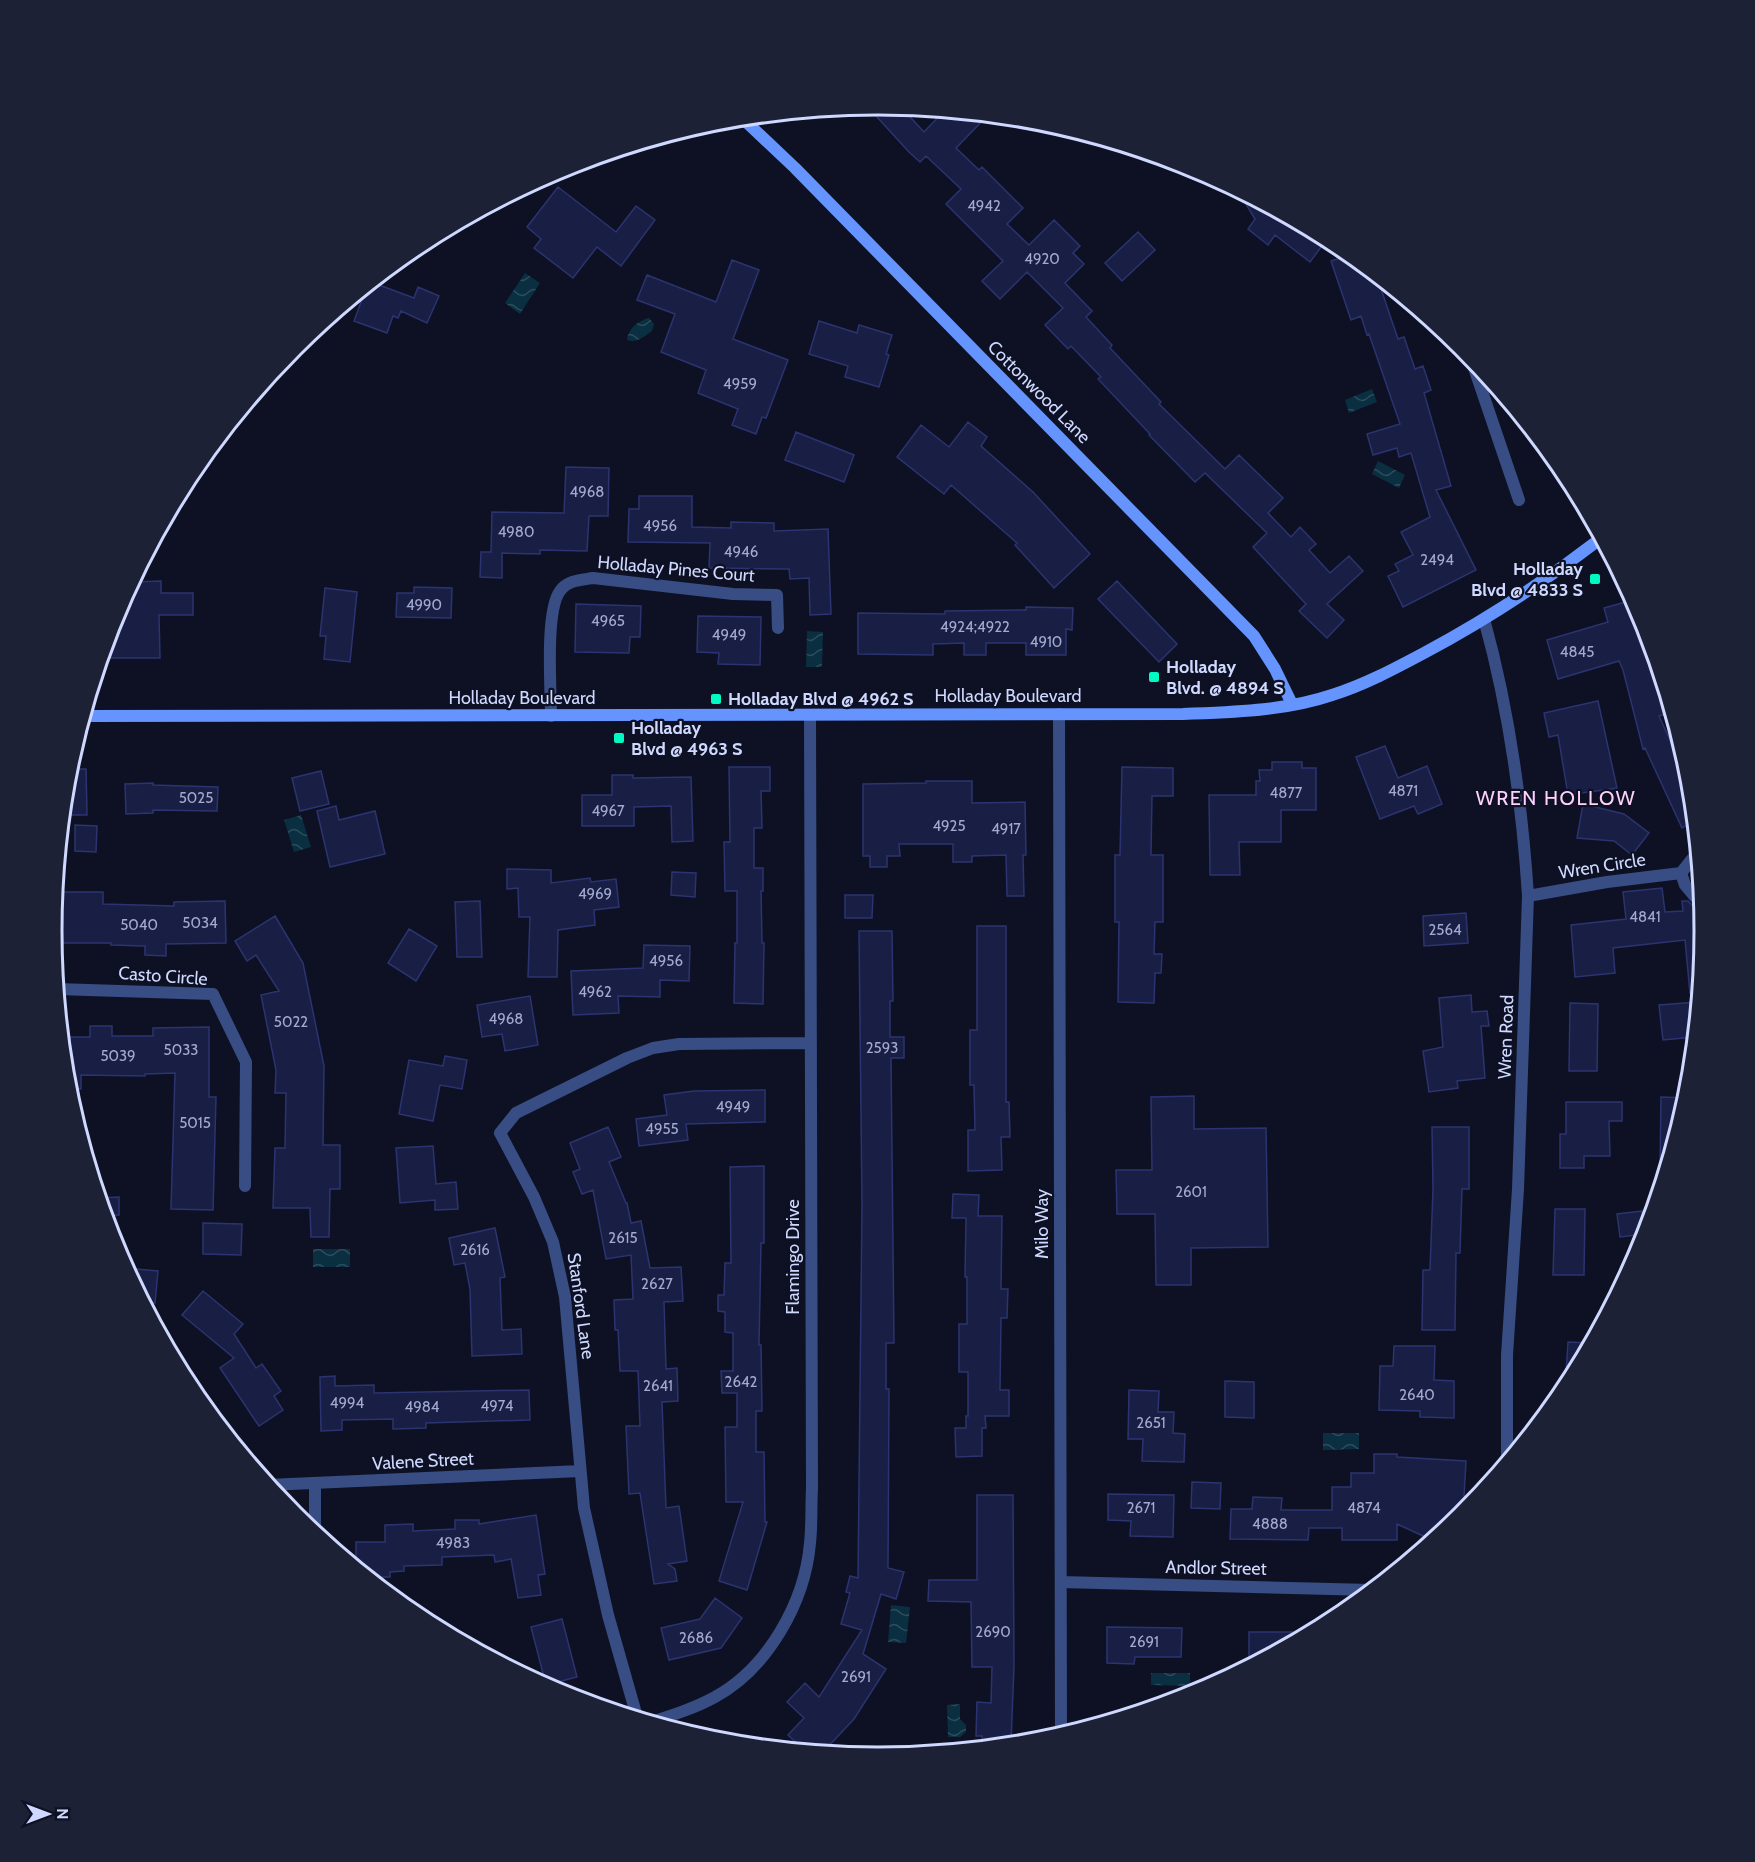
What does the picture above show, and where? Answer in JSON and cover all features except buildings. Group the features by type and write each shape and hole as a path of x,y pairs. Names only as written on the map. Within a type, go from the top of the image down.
{"main road":[{"name":"Cottonwood Lane","path":"750,126 795,168 1254,636 1275,669 1292,704"},
{"name":"Holladay Boulevard","path":"90,716 1224,712 1292,704 1331,696 1370,681 1443,643 1531,590 1594,542"}],"street":[{"path":"1477,379 1519,500"},
{"name":"Holladay Pines Court","path":"551,716 552,608 560,590 573,580 593,579 733,594 777,595 778,628"},
{"name":"Wren Road","path":"1484,619 1497,667 1515,764 1526,850 1528,896 1518,1180 1507,1355 1507,1450"},
{"name":"Milo Way","path":"1059,714 1061,1725"},
{"name":"Flamingo Drive","path":"662,1718 716,1696 740,1679 772,1644 791,1614 802,1583 810,1544 812,1488 810,715"},
{"path":"1690,861 1681,873 1685,885 1693,894"},
{"name":"Wren Circle","path":"1528,896 1607,882 1681,873"},
{"name":"Casto Circle","path":"63,989 213,994 246,1062 245,1186"},
{"name":"Stanford Lane","path":"635,1710 608,1615 584,1508 568,1317 553,1242 534,1197 500,1133 516,1113 627,1058 654,1048 679,1044 811,1043"},
{"name":"Valene Street","path":"279,1485 580,1471"},
{"path":"315,1484 315,1522"},
{"name":"Andlor Street","path":"1061,1582 1358,1590"}],"water":[{"path":"525,273 540,283 520,314 505,303"},
{"path":"649,318 654,324 652,331 637,340 627,340 634,326"},
{"path":"1372,389 1377,402 1349,413 1345,400"},
{"path":"1378,461 1405,475 1399,488 1372,474"},
{"path":"807,631 823,632 822,667 806,667"},
{"path":"301,815 311,847 294,852 284,820"},
{"path":"313,1249 350,1249 350,1267 313,1267"},
{"path":"1323,1433 1359,1433 1359,1449 1323,1450"},
{"path":"891,1605 910,1607 906,1643 888,1642"},
{"path":"1151,1673 1190,1673 1190,1685 1188,1686 1151,1685"},
{"path":"960,1704 960,1719 966,1725 966,1732 960,1737 948,1737 947,1705"}],"place":[{"name":"Holladay Blvd @ 4833 S","path":"1595,579"},
{"name":"Holladay Blvd. @ 4894 S","path":"1154,677"},
{"name":"Holladay Blvd @ 4962 S","path":"716,699"},
{"name":"Holladay Blvd @ 4963 S","path":"619,738"}],"district":[{"name":"WREN HOLLOW","path":"1556,798"}]}
